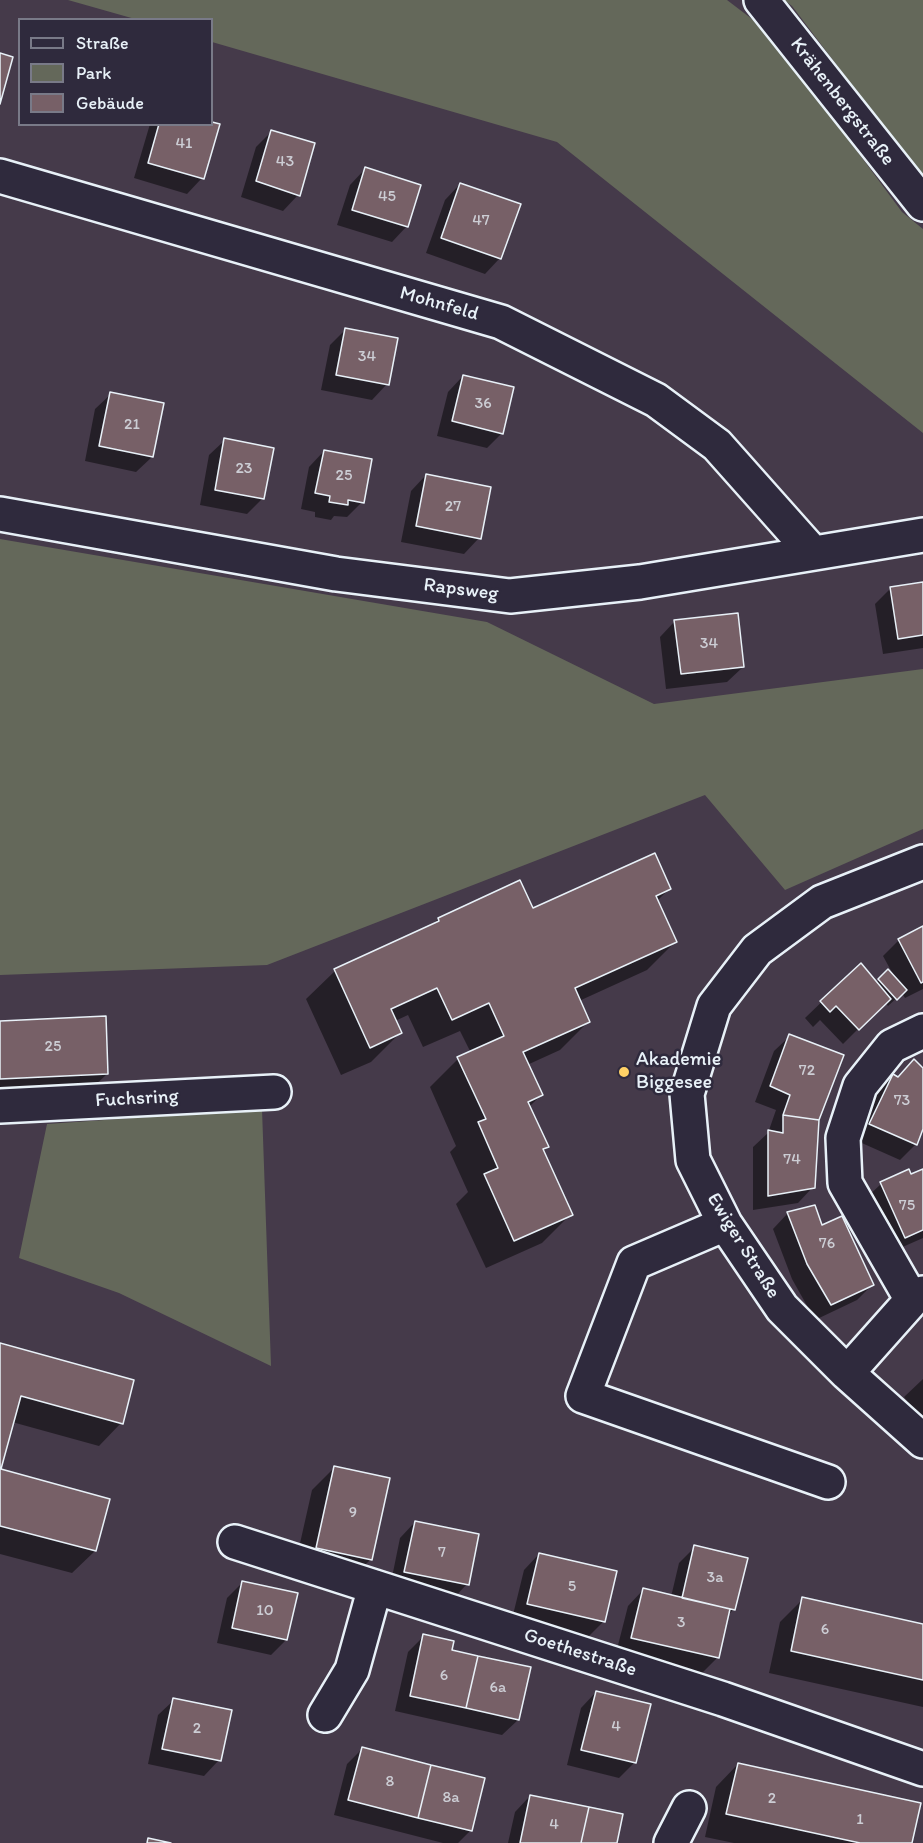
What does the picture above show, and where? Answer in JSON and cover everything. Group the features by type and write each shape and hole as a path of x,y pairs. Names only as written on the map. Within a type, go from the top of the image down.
{"street":[{"name":"Krähenbergstraße","path":"761,0 923,204"},
{"name":"Mohnfeld","path":"0,176 501,322 665,406 717,445 813,553"},
{"name":"Rapsweg","path":"0,514 336,574 510,596 640,582 923,535"},
{"name":"Ewiger Straße","path":"923,862 822,902 757,950 714,1006 687,1094 693,1160 725,1224 782,1308 847,1373 923,1441"},
{"path":"847,1373 918,1297 845,1183 843,1138 860,1086 892,1046 923,1031"},
{"name":"Fuchsring","path":"0,1106 274,1092"},
{"path":"725,1224 634,1263 583,1396 828,1482"},
{"name":"Goethestraße","path":"235,1542 723,1700 923,1769"},
{"path":"325,1715 352,1670 375,1587"},
{"path":"671,1843 689,1808"}],"green space":[{"path":"68,0 727,0 769,32 902,212 923,229 923,433 557,142 213,42 213,18 131,18"},
{"path":"784,0 923,0 923,179 792,6"},
{"path":"0,539 487,622 654,704 923,669 923,829 785,890 705,795 267,965 0,975"},
{"path":"262,1109 271,1366 119,1293 19,1258 47,1124"}],"building":[{"path":"0,53 13,57 0,104"},
{"path":"213,122 220,124 204,179 148,163 158,126 213,126"},
{"path":"271,130 315,143 300,196 256,181"},
{"path":"365,167 421,185 408,227 352,210"},
{"path":"460,183 521,204 501,259 441,238"},
{"path":"345,328 398,338 389,385 336,375"},
{"path":"463,375 514,387 503,434 452,421"},
{"path":"110,392 164,403 153,457 99,446"},
{"path":"224,438 274,448 264,499 215,490"},
{"path":"324,450 372,459 364,503 348,500 348,505 329,502 330,496 315,493"},
{"path":"426,474 491,487 481,539 416,526"},
{"path":"923,582 923,635 898,639 890,587"},
{"path":"738,613 744,667 681,674 674,620"},
{"path":"655,853 671,889 656,896 677,942 575,988 590,1022 523,1052 543,1095 528,1102 549,1147 543,1149 573,1215 514,1241 484,1174 498,1168 478,1122 486,1119 457,1057 504,1036 489,1003 452,1020 437,988 391,1009 402,1033 370,1048 334,969 439,921 438,918 520,880 533,908"},
{"path":"923,926 923,982 921,983 898,939"},
{"path":"861,963 891,999 859,1030 836,1006 830,1012 820,1001"},
{"path":"888,969 907,990 897,1000 878,979"},
{"path":"106,1016 108,1074 0,1079 0,1021"},
{"path":"789,1034 844,1055 819,1120 783,1115 790,1095 770,1086"},
{"path":"914,1059 923,1068 923,1129 917,1145 869,1124 893,1074 898,1077"},
{"path":"783,1115 819,1120 815,1188 768,1196 768,1130 783,1133"},
{"path":"909,1169 911,1174 923,1169 923,1230 905,1238 880,1182"},
{"path":"815,1205 822,1225 842,1216 874,1285 831,1305 807,1264 787,1212"},
{"path":"0,1343 134,1380 123,1424 21,1396 1,1469 110,1499 96,1551 0,1526"},
{"path":"334,1466 390,1478 372,1560 316,1548"},
{"path":"415,1521 479,1534 469,1585 404,1572"},
{"path":"694,1545 748,1558 735,1610 682,1598"},
{"path":"539,1553 617,1571 605,1622 527,1604"},
{"path":"242,1581 298,1593 287,1640 232,1628"},
{"path":"643,1588 730,1609 719,1658 631,1638"},
{"path":"802,1597 923,1624 923,1680 791,1651"},
{"path":"423,1634 454,1641 452,1650 478,1656 466,1708 410,1696"},
{"path":"478,1656 531,1667 519,1720 466,1708"},
{"path":"596,1691 651,1704 636,1763 581,1750"},
{"path":"173,1698 232,1710 221,1761 162,1749"},
{"path":"362,1747 431,1765 418,1818 348,1800"},
{"path":"738,1763 921,1803 912,1843 860,1843 726,1814"},
{"path":"431,1765 485,1778 472,1831 418,1818"},
{"path":"530,1795 589,1807 581,1843 520,1843"},
{"path":"589,1807 623,1814 617,1843 581,1843"},
{"path":"148,1838 171,1843 147,1843"}],"place":[{"name":"Akademie Biggesee","path":"624,1072"}]}
